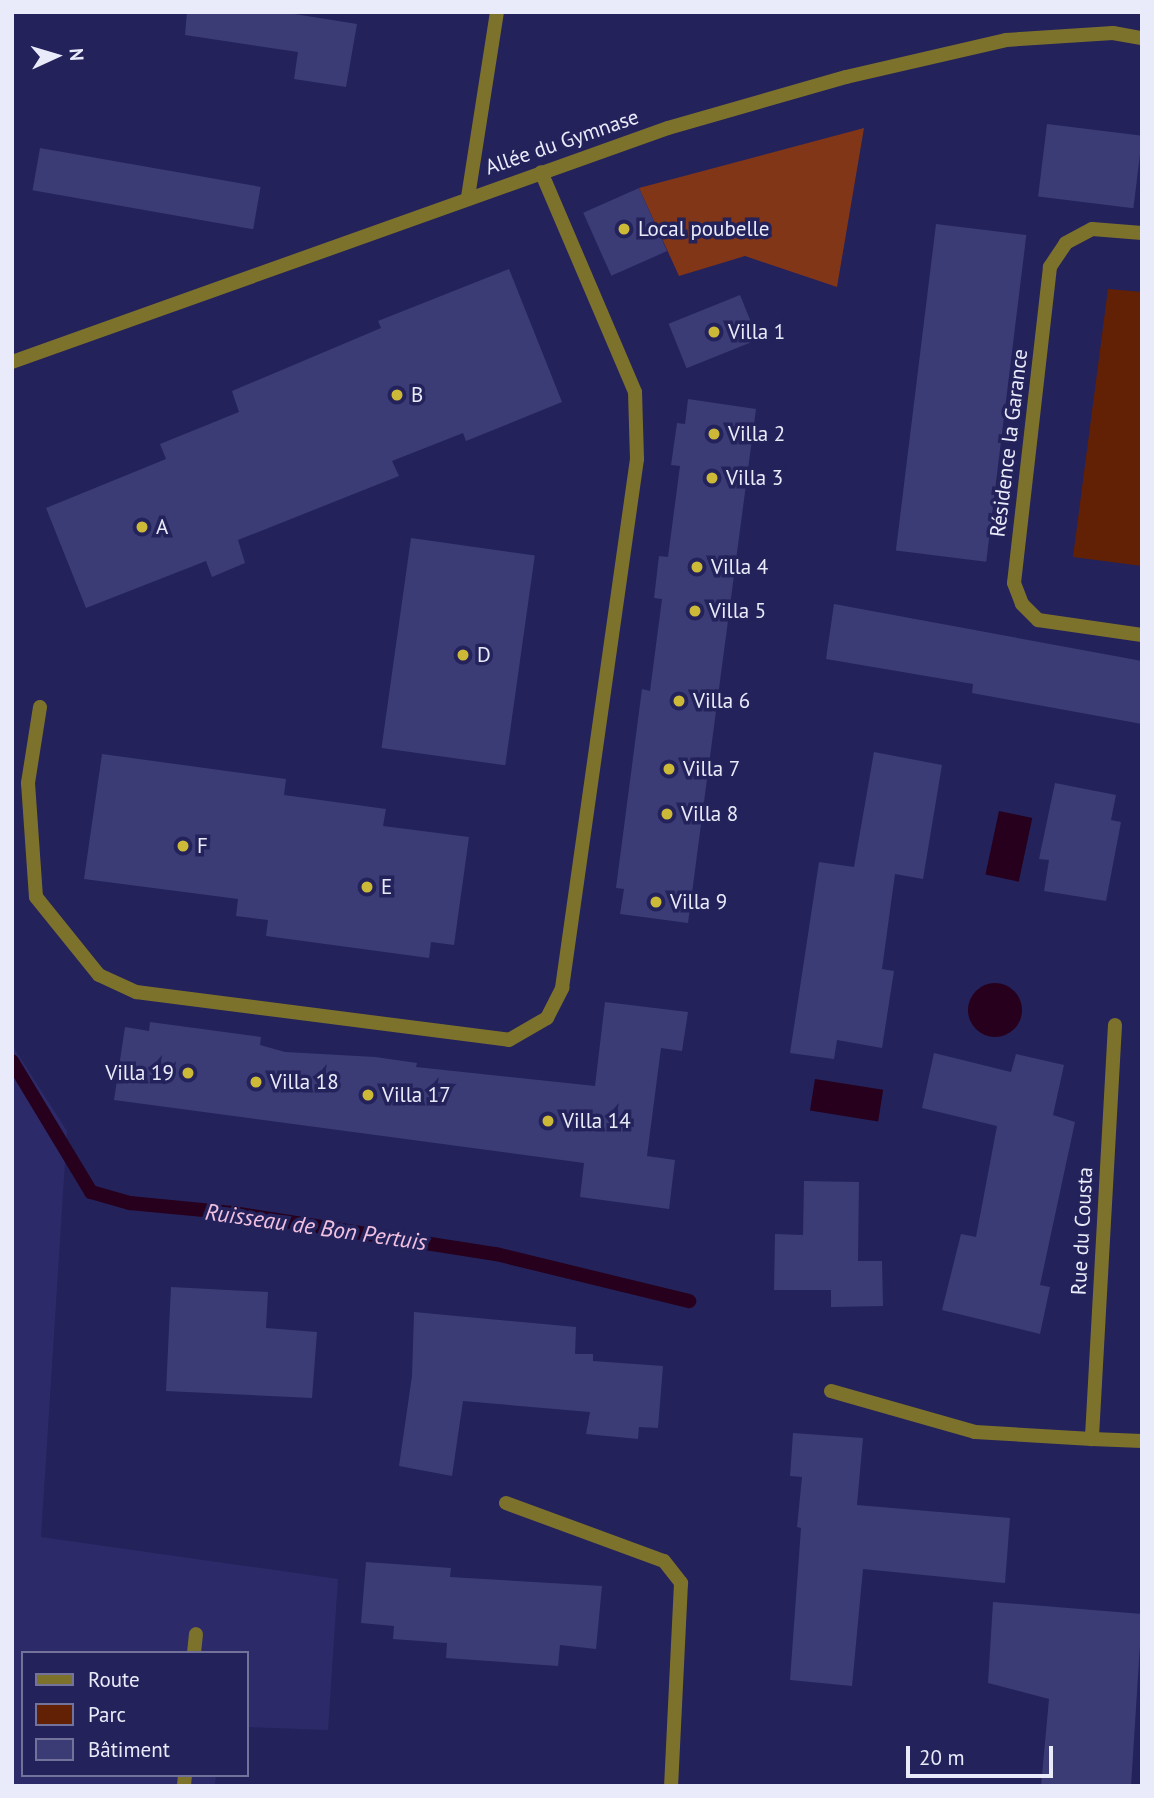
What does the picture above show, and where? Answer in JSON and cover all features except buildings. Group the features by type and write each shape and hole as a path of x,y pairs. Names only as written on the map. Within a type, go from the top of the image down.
{"street":[{"path":"468,197 497,12"},
{"name":"Allée du Gymnase","path":"12,362 468,197 820,84 1006,40 1113,33 1142,38"},
{"path":"40,707 28,783 36,897 99,975 136,992 509,1040 547,1018 562,988 637,459 635,392 541,172"},
{"name":"Résidence la Garance","path":"1142,233 1091,229 1066,243 1050,267 1014,583 1038,620 1142,635"},
{"name":"Rue du Cousta","path":"1092,1439 1115,1025"},
{"path":"831,1391 975,1432 1142,1441"},
{"path":"506,1503 664,1561 681,1584 671,1786"},
{"path":"194,1651 196,1634"}],"shaded area":[{"path":"864,128 837,287 745,256 679,276 639,188"},
{"path":"999,811 1032,818 1019,882 985,875"},
{"path":"995,983 1014,991 1022,1010 1014,1029 995,1037 976,1029 968,1010 976,991"},
{"path":"12,1045 67,1131 41,1537 338,1579 328,1730 248,1727 248,1651 21,1651 21,1777 216,1777 215,1786 12,1786"},
{"path":"815,1079 883,1090 878,1121 810,1111"}],"green space":[{"path":"1108,289 1142,292 1142,566 1073,557"}],"waterway":[{"name":"Ruisseau de Bon Pertuis","path":"12,1061 91,1192 130,1203 233,1213 496,1254 689,1301"}],"place":[{"name":"Local poubelle","path":"624,229"},
{"name":"Villa 1","path":"714,332"},
{"name":"B","path":"397,395"},
{"name":"Villa 2","path":"714,434"},
{"name":"Villa 3","path":"712,478"},
{"name":"A","path":"142,527"},
{"name":"Villa 4","path":"697,567"},
{"name":"Villa 5","path":"695,611"},
{"name":"D","path":"463,655"},
{"name":"Villa 6","path":"679,701"},
{"name":"Villa 7","path":"669,769"},
{"name":"Villa 8","path":"667,814"},
{"name":"F","path":"183,846"},
{"name":"E","path":"367,887"},
{"name":"Villa 9","path":"656,902"},
{"name":"Villa 19","path":"188,1073"},
{"name":"Villa 18","path":"256,1082"},
{"name":"Villa 17","path":"368,1095"},
{"name":"Villa 14","path":"548,1121"}]}
